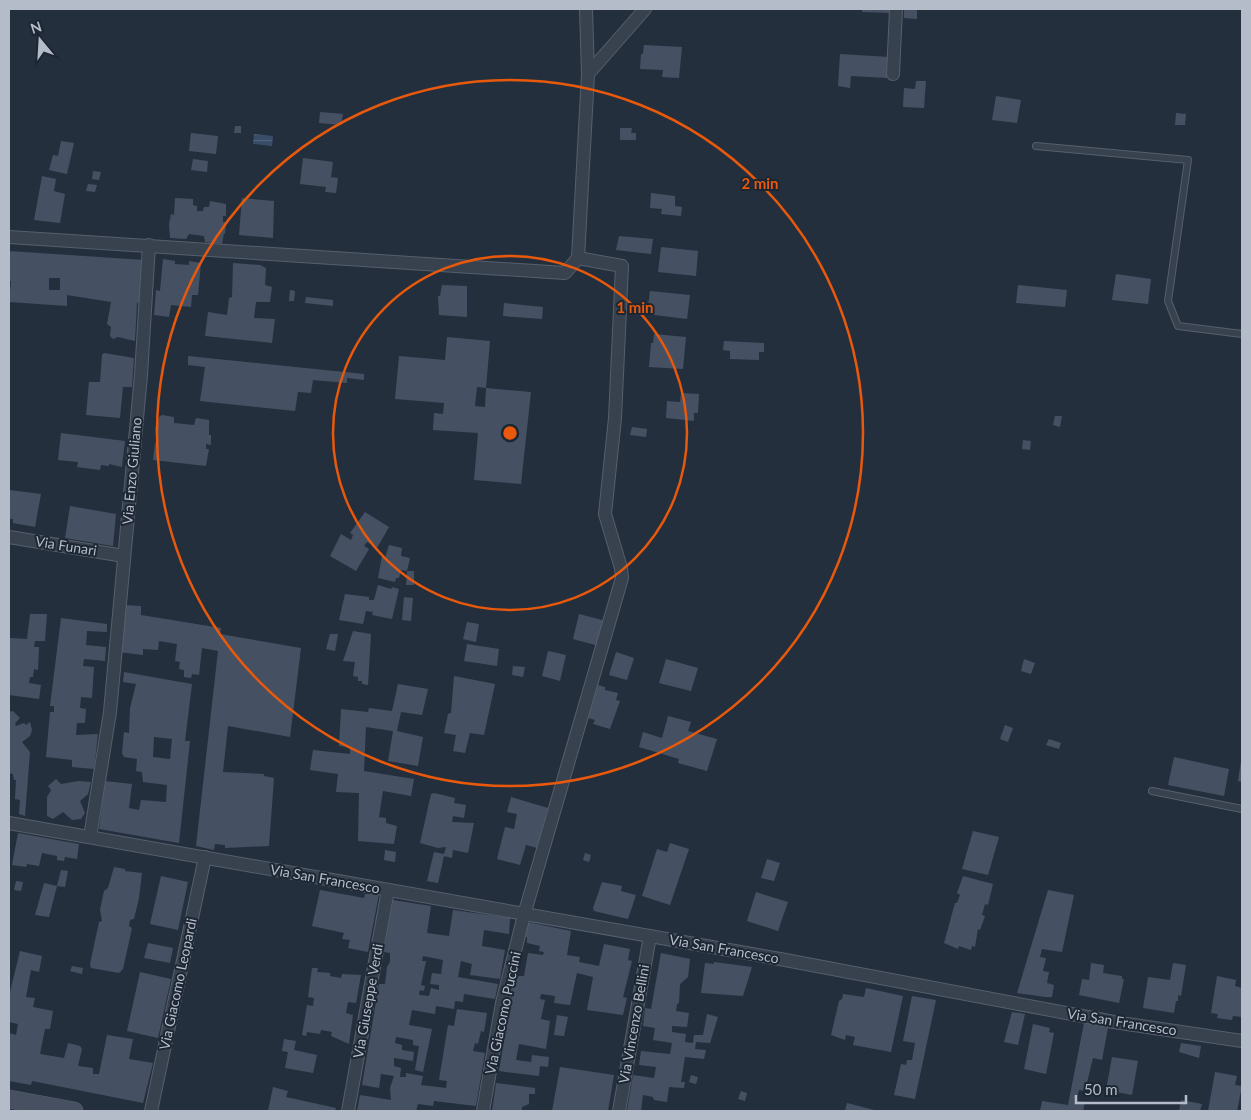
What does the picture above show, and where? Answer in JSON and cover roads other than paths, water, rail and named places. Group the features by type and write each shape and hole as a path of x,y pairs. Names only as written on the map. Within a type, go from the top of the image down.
{"main road":[{"path":"9,1099 74,1111"}],"street":[{"path":"9,237 149,244 565,273 578,258 588,74 586,9"},
{"path":"588,74 645,9"},
{"path":"893,74 896,9"},
{"name":"Via Enzo Giuliano","path":"90,838 110,712 141,375 149,244"},
{"name":"Via Giacomo Puccini","path":"484,1111 502,1003 524,915 622,578 621,568 605,514 615,418 622,266 578,258"},
{"name":"Via Funari","path":"9,537 124,556"},
{"path":"9,823 90,838"},
{"name":"Via San Francesco","path":"90,838 205,856 1114,1022 1242,1041"},
{"name":"Via Giacomo Leopardi","path":"151,1111 205,856"},
{"name":"Via Giuseppe Verdi","path":"348,1111 388,890"},
{"name":"Via Vincenzo Bellini","path":"620,1111 650,936"}],"lane":[{"path":"1036,146 1188,160 1168,301 1178,326 1242,334"},
{"path":"1152,791 1242,810"}],"water":[{"path":"254,134 273,136 272,146 253,144"}]}
